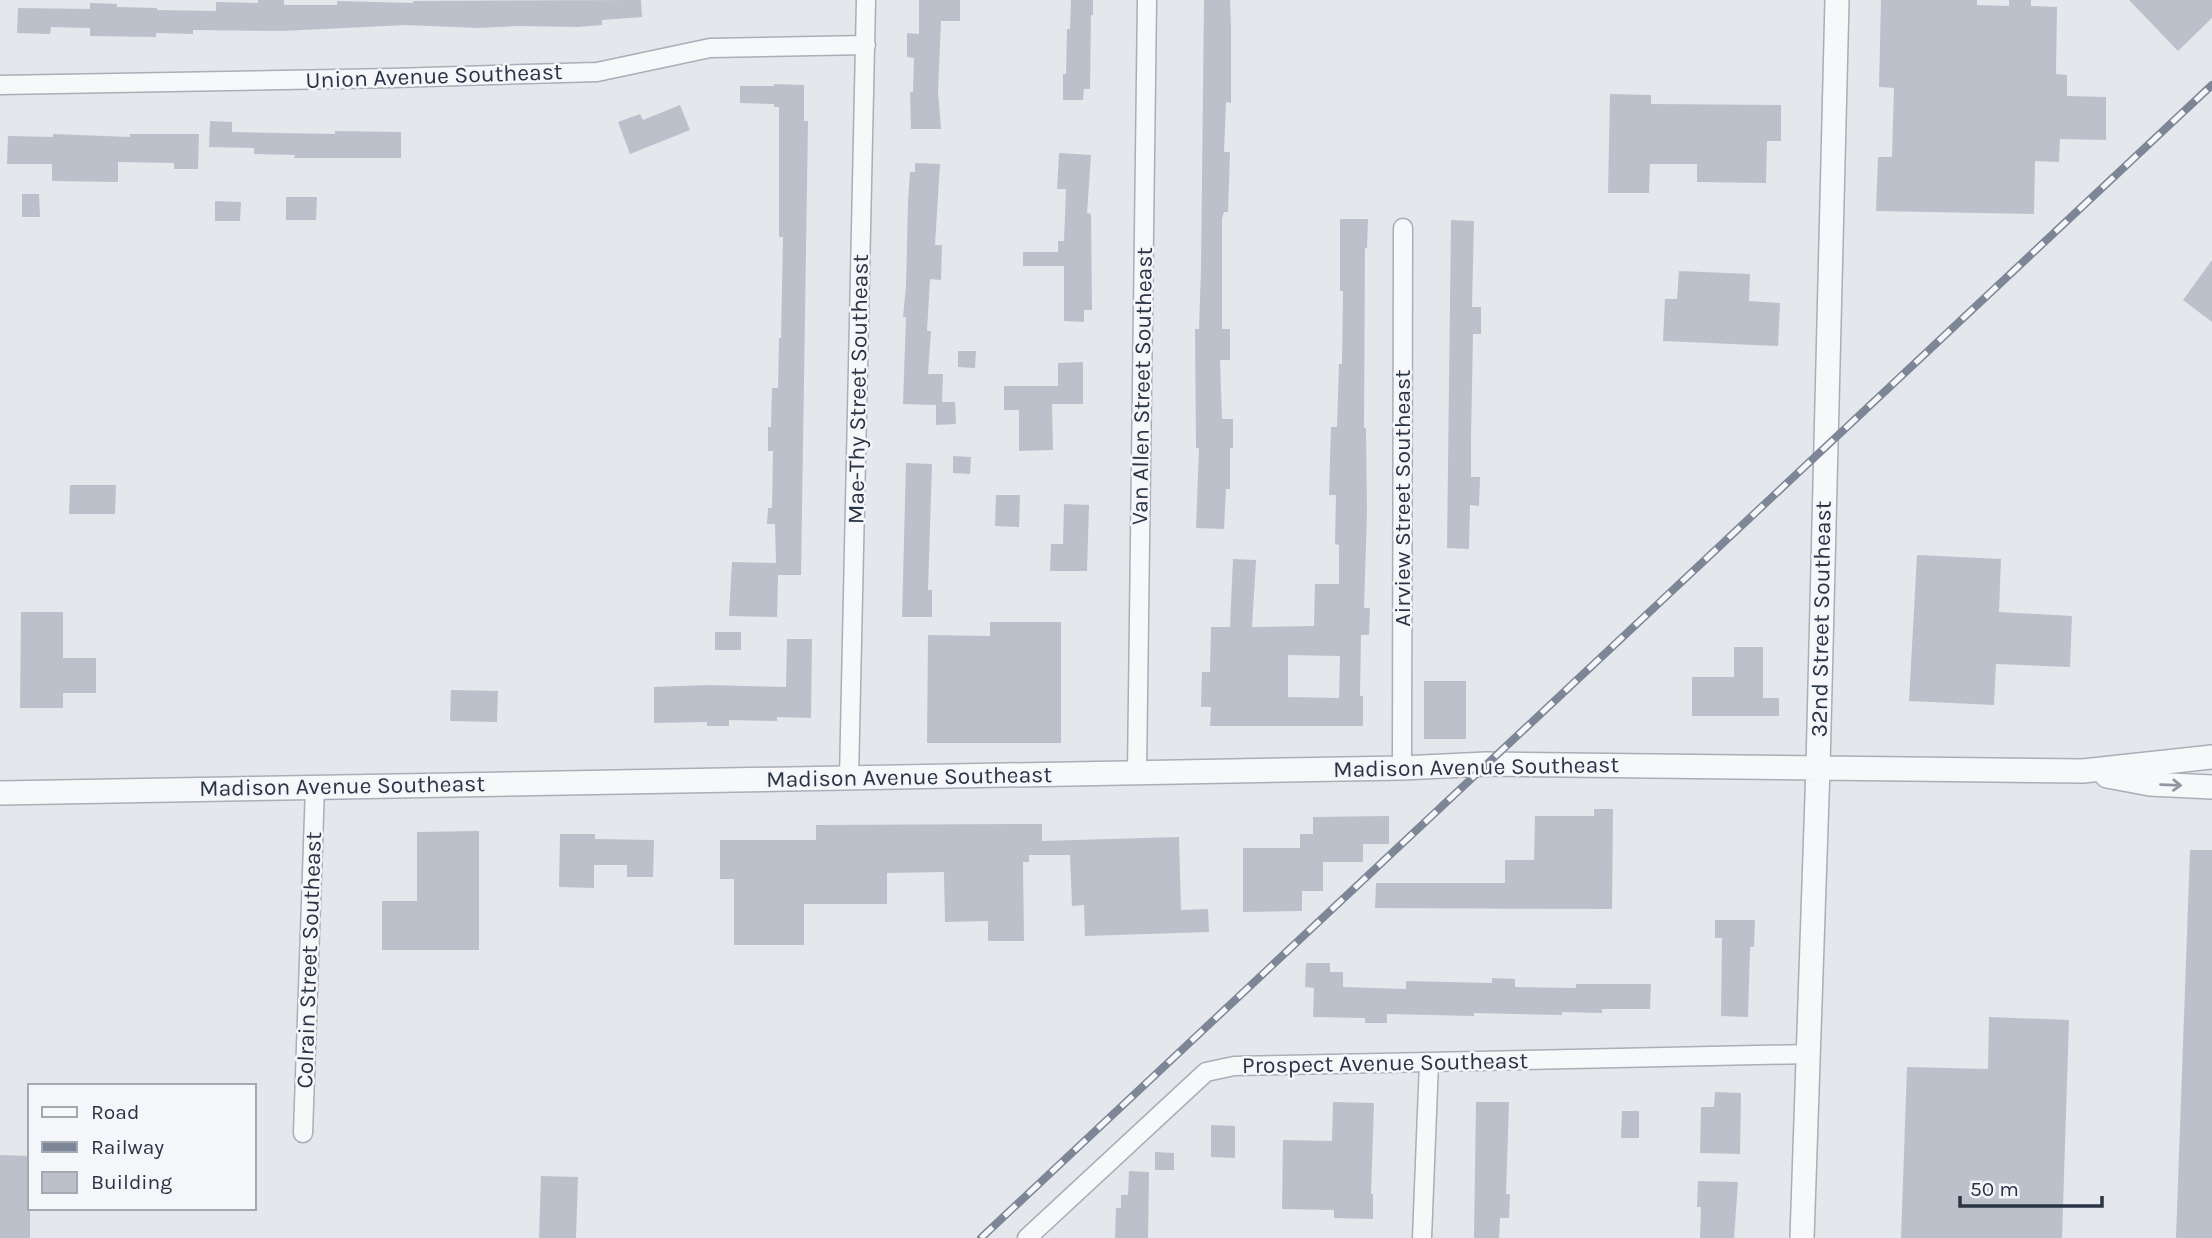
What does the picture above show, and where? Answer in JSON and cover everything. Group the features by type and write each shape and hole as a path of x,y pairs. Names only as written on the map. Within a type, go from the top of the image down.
{"street":[{"name":"Mae-Thy Street Southeast","path":"849,778 866,0"},
{"name":"Van Allen Street Southeast","path":"1137,773 1147,0"},
{"name":"32nd Street Southeast","path":"1802,1238 1818,767 1837,0"},
{"name":"Union Avenue Southeast","path":"0,85 380,79 597,72 710,48 866,45"},
{"name":"Airview Street Southeast","path":"1402,768 1403,228"},
{"path":"2083,771 2212,757"},
{"name":"Madison Avenue Southeast","path":"0,793 1402,768 1486,764 2083,771"},
{"path":"2083,771 2150,784 2212,787"},
{"name":"Colrain Street Southeast","path":"303,1133 315,787"},
{"name":"Prospect Avenue Southeast","path":"1027,1238 1206,1072 1234,1066 1809,1054"},
{"path":"1422,1238 1429,1062"},
{"path":"1047,1220 1047,1238"}],"building":[{"path":"258,0 284,0 284,5 337,5 337,1 413,3 641,0 642,17 602,20 602,25 578,27 478,28 405,25 283,31 193,30 193,34 156,33 156,37 90,36 90,28 51,27 50,34 17,33 18,8 90,9 90,3 157,10 216,11 216,2 258,3"},
{"path":"919,0 960,0 960,21 941,21 938,91 941,129 911,129 910,92 913,92 914,58 907,57 907,33 919,34"},
{"path":"1071,0 1093,0 1090,89 1084,89 1083,100 1063,100"},
{"path":"1204,0 1230,0 1231,103 1226,102 1224,152 1230,152 1228,212 1224,212 1222,219 1222,329 1230,329 1230,360 1220,360 1222,419 1233,419 1233,448 1230,448 1230,489 1226,489 1224,529 1196,528 1199,448 1196,448 1195,329 1199,329 1201,269"},
{"path":"1881,0 1977,0 1977,5 2009,6 2009,0 2031,0 2031,6 2057,7 2056,74 2067,75 2067,96 2106,97 2106,140 2060,139 2059,162 2035,161 2034,214 1876,211 1878,157 1892,157 1894,88 1879,87"},
{"path":"2129,0 2212,0 2212,18 2178,51"},
{"path":"804,85 804,121 808,121 801,575 778,575 777,617 729,616 732,562 776,563 775,524 767,524 768,508 772,508 773,451 768,451 768,427 771,427 772,388 778,388 781,338 783,237 779,237 779,107 774,107 774,104 740,103 740,86"},
{"path":"1610,94 1651,95 1651,104 1781,105 1781,141 1767,141 1766,183 1697,182 1697,164 1650,164 1649,193 1608,193"},
{"path":"680,105 690,130 630,154 618,122 640,114 643,120"},
{"path":"210,121 232,122 232,132 401,132 401,158 294,158 295,155 254,154 254,148 209,147"},
{"path":"53,134 130,137 130,134 199,134 198,169 174,169 174,163 118,162 118,182 52,181 52,164 7,164 8,136 53,137"},
{"path":"1059,153 1091,155 1087,213 1091,214 1092,310 1084,310 1084,322 1064,321 1064,266 1023,266 1023,252 1058,252 1058,241 1064,241 1066,189 1057,189"},
{"path":"915,163 940,164 935,245 942,245 941,280 930,279 928,374 943,374 942,402 955,402 956,424 936,425 936,405 903,404 906,317 903,317 908,202 910,172 915,172"},
{"path":"22,194 39,194 40,217 22,217"},
{"path":"286,197 317,197 316,220 286,220"},
{"path":"215,201 241,202 240,221 215,221"},
{"path":"1340,219 1368,219 1365,248 1364,428 1367,513 1364,608 1370,608 1369,635 1361,635 1360,696 1363,696 1363,726 1210,726 1211,707 1201,707 1202,672 1210,672 1211,627 1230,627 1233,559 1256,560 1252,627 1314,626 1315,584 1339,584 1339,545 1335,544 1336,495 1329,495 1331,427 1337,427 1339,364 1342,364 1343,291 1340,291","holes":["1288,655 1340,656 1339,698 1288,697"]},
{"path":"1451,220 1474,221 1472,307 1481,307 1481,334 1473,334 1471,436 1471,477 1480,477 1479,506 1470,505 1469,549 1447,548"},
{"path":"2212,260 2212,322 2183,300"},
{"path":"1679,271 1750,274 1749,301 1780,303 1778,346 1663,341 1665,299 1677,299"},
{"path":"958,351 976,351 975,368 958,367"},
{"path":"1083,362 1083,404 1052,404 1053,450 1019,451 1019,410 1004,410 1004,386 1058,386 1058,363"},
{"path":"953,456 971,457 970,474 953,473"},
{"path":"906,463 932,464 928,590 932,590 932,617 902,617"},
{"path":"70,485 116,485 115,514 69,514"},
{"path":"996,495 1020,495 1019,527 995,526"},
{"path":"1064,504 1089,505 1087,571 1050,571 1051,544 1063,544"},
{"path":"1917,555 2001,559 1999,612 2072,616 2070,667 1996,664 1994,705 1909,701"},
{"path":"21,612 63,612 63,658 96,658 96,693 63,693 63,708 20,708"},
{"path":"990,622 1061,622 1061,743 927,743 928,635 990,636"},
{"path":"715,632 741,632 741,650 715,650"},
{"path":"787,639 812,639 811,718 777,717 777,721 729,720 729,726 707,726 707,722 654,723 654,687 786,687"},
{"path":"1734,647 1763,647 1763,698 1779,698 1779,716 1692,716 1692,677 1734,677"},
{"path":"1424,681 1466,681 1466,739 1424,739"},
{"path":"451,690 498,691 497,722 450,721"},
{"path":"1594,809 1613,809 1612,909 1375,908 1376,883 1505,883 1505,860 1534,860 1535,816 1594,816"},
{"path":"1389,816 1389,844 1363,844 1363,862 1323,862 1323,891 1302,891 1302,911 1243,912 1243,848 1300,848 1300,834 1313,834 1313,817"},
{"path":"1042,824 1042,841 1179,837 1181,910 1208,909 1209,932 1085,936 1084,905 1072,906 1070,855 1029,855 1029,862 1023,862 1024,941 988,941 988,921 945,922 944,872 887,873 887,904 804,904 804,945 734,945 734,879 720,879 720,840 816,840 816,825"},
{"path":"479,831 479,950 382,950 382,901 417,901 417,832"},
{"path":"560,834 595,834 595,839 654,840 653,877 627,877 627,865 594,865 594,888 559,887"},
{"path":"2190,850 2212,850 2212,1238 2176,1238"},
{"path":"1715,920 1755,920 1754,947 1750,947 1748,1017 1721,1016 1722,938 1715,938"},
{"path":"1306,963 1330,963 1330,972 1343,972 1343,987 1406,989 1406,981 1492,983 1492,978 1515,979 1515,987 1576,988 1576,984 1651,984 1650,1009 1602,1009 1602,1013 1562,1012 1562,1015 1387,1014 1387,1023 1365,1023 1365,1018 1313,1017 1314,988 1305,987"},
{"path":"1989,1017 2069,1020 2062,1238 1901,1238 1907,1067 1988,1069"},
{"path":"1715,1092 1741,1093 1740,1154 1700,1153 1701,1107 1714,1107"},
{"path":"1333,1102 1374,1103 1371,1194 1373,1219 1334,1218 1334,1210 1282,1209 1283,1140 1332,1141"},
{"path":"1476,1102 1509,1102 1506,1194 1510,1194 1509,1218 1500,1218 1499,1238 1474,1238"},
{"path":"1622,1111 1639,1111 1639,1138 1621,1138"},
{"path":"1211,1125 1235,1126 1235,1158 1211,1157"},
{"path":"1155,1152 1174,1153 1174,1170 1155,1170"},
{"path":"0,1155 28,1156 30,1238 0,1238"},
{"path":"1129,1171 1149,1172 1148,1238 1115,1238 1116,1208 1121,1208 1121,1195 1128,1195"},
{"path":"541,1176 578,1177 576,1238 539,1238"},
{"path":"1698,1181 1738,1182 1734,1238 1700,1238"}],"railway":[{"path":"981,1238 2212,85"}]}
